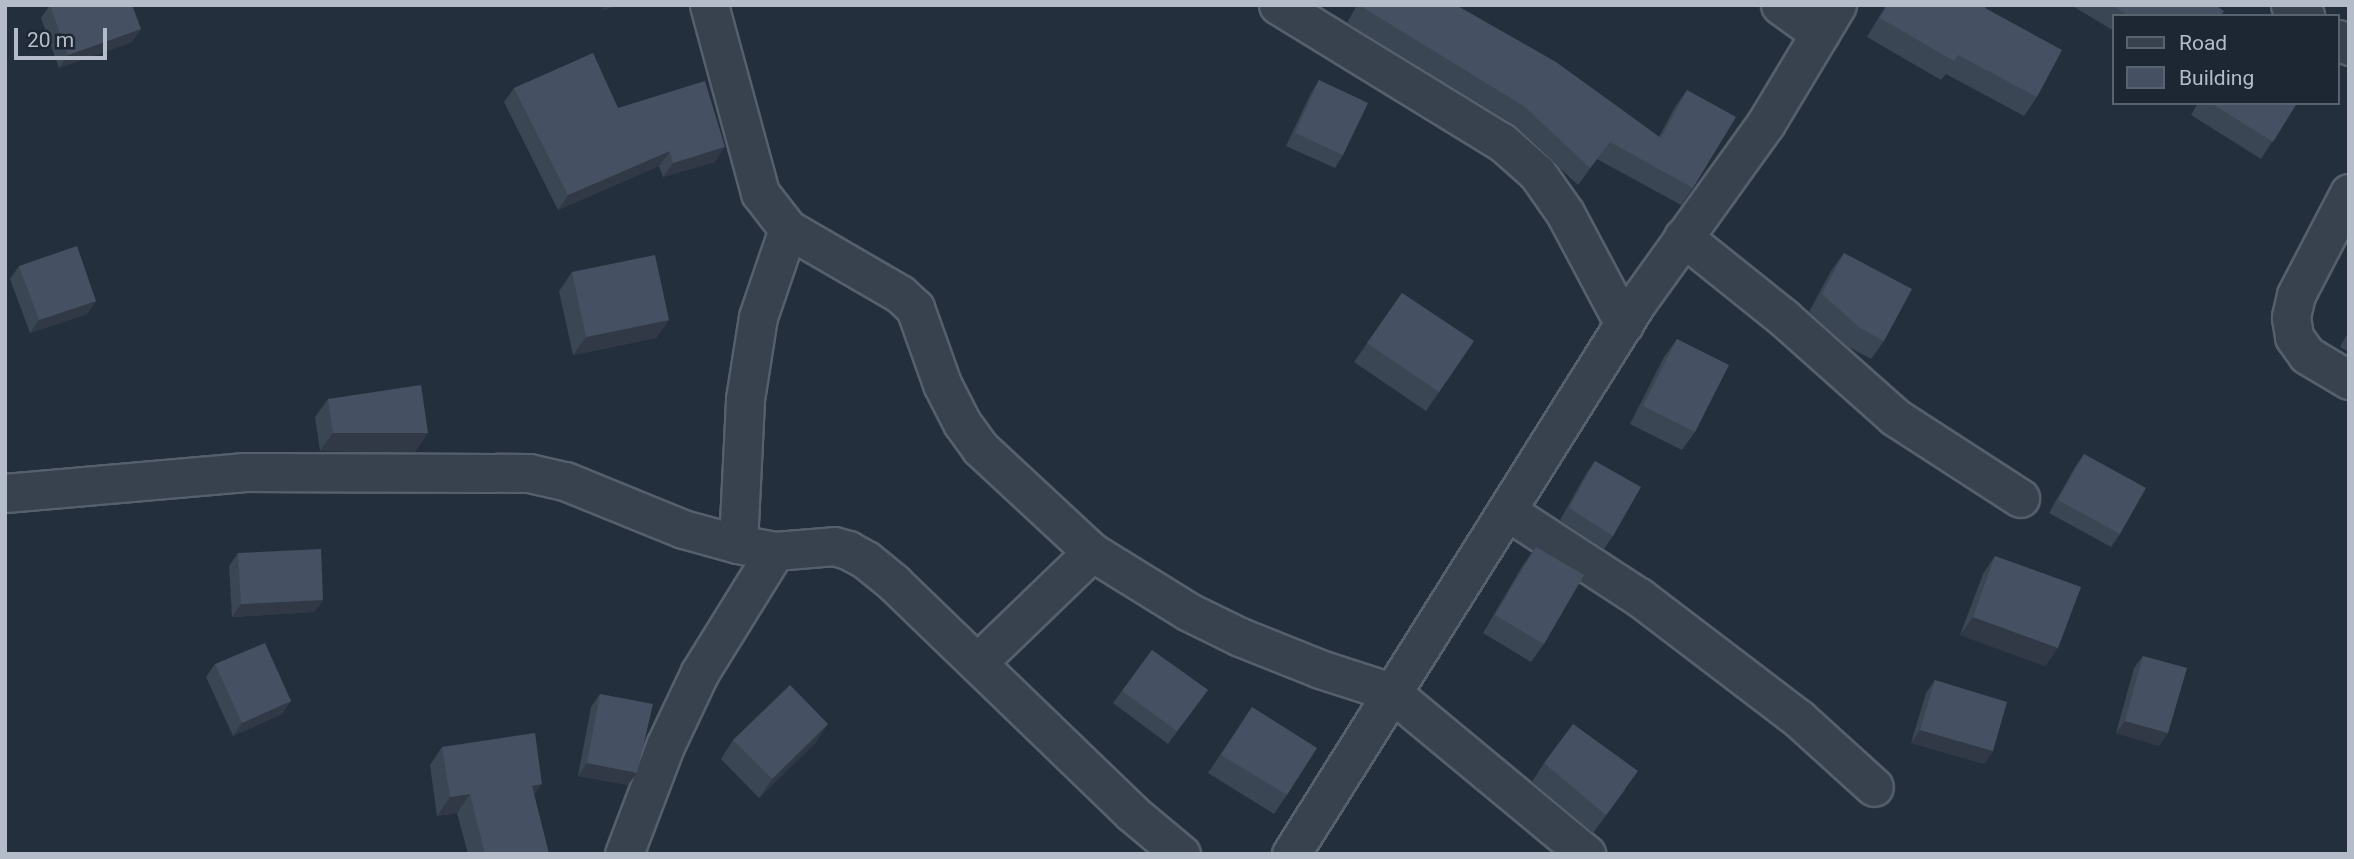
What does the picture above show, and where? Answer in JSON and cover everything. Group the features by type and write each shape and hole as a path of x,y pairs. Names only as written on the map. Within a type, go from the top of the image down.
{"street":[{"path":"709,5 760,193 788,229 901,294 915,307 942,384 962,423 980,448 1092,552 1189,612 1240,638 1320,669 1391,692 1586,854"},
{"path":"1278,5 1502,142 1537,173 1565,213 1624,324"},
{"path":"1291,854 1624,324 1766,123 1829,20 1780,5"},
{"path":"2349,193 2297,295 2291,317 2294,337 2307,355 2349,380"},
{"path":"738,544 745,399 749,372 758,317 788,229"},
{"path":"1683,237 1784,317 1895,417 2020,498"},
{"path":"5,493 244,472 529,473 565,481 683,529 738,544 775,551 834,546 866,560 978,662 1132,813 1181,854"},
{"path":"1507,511 1639,597 1798,719 1874,787"},
{"path":"624,854 665,746 700,672 775,551"},
{"path":"978,662 1092,552"}],"building":[{"path":"50,5 132,5 141,29 68,55"},
{"path":"1359,5 1456,5 1556,62 1661,138 1687,90 1736,117 1693,188 1610,142 1590,168 1525,107"},
{"path":"1888,5 1987,5 1985,8 2062,50 2037,97 1958,55 1954,61 1880,18"},
{"path":"2112,5 2215,5 2224,11 2222,14 2126,14"},
{"path":"593,53 618,108 705,81 725,147 673,163 670,151 568,195 514,88"},
{"path":"1319,80 1368,103 1343,155 1295,133"},
{"path":"2214,105 2296,105 2273,142"},
{"path":"77,246 96,301 39,320 19,266"},
{"path":"1844,253 1912,289 1884,341 1860,328 1822,294"},
{"path":"655,255 669,320 586,337 572,272"},
{"path":"1402,293 1474,341 1439,392 1367,343"},
{"path":"1677,339 1729,365 1695,432 1643,406"},
{"path":"421,385 428,433 333,433 328,399"},
{"path":"2084,454 2146,488 2120,534 2058,500"},
{"path":"1595,461 1641,487 1613,536 1569,508"},
{"path":"1536,547 1584,575 1544,644 1495,615"},
{"path":"321,549 323,600 241,604 238,553"},
{"path":"1995,556 2081,587 2058,648 1973,617"},
{"path":"265,643 291,701 242,723 215,664"},
{"path":"1152,650 1208,690 1177,731 1122,691"},
{"path":"2143,656 2187,668 2168,733 2125,721"},
{"path":"1935,680 2007,702 1993,751 1920,730"},
{"path":"790,685 828,724 772,779 733,740"},
{"path":"600,694 653,704 637,773 587,763"},
{"path":"1252,707 1317,748 1287,795 1221,755"},
{"path":"1573,724 1638,771 1606,815 1544,763"},
{"path":"535,733 542,784 532,786 549,854 485,854 470,794 450,797 442,747"}]}
